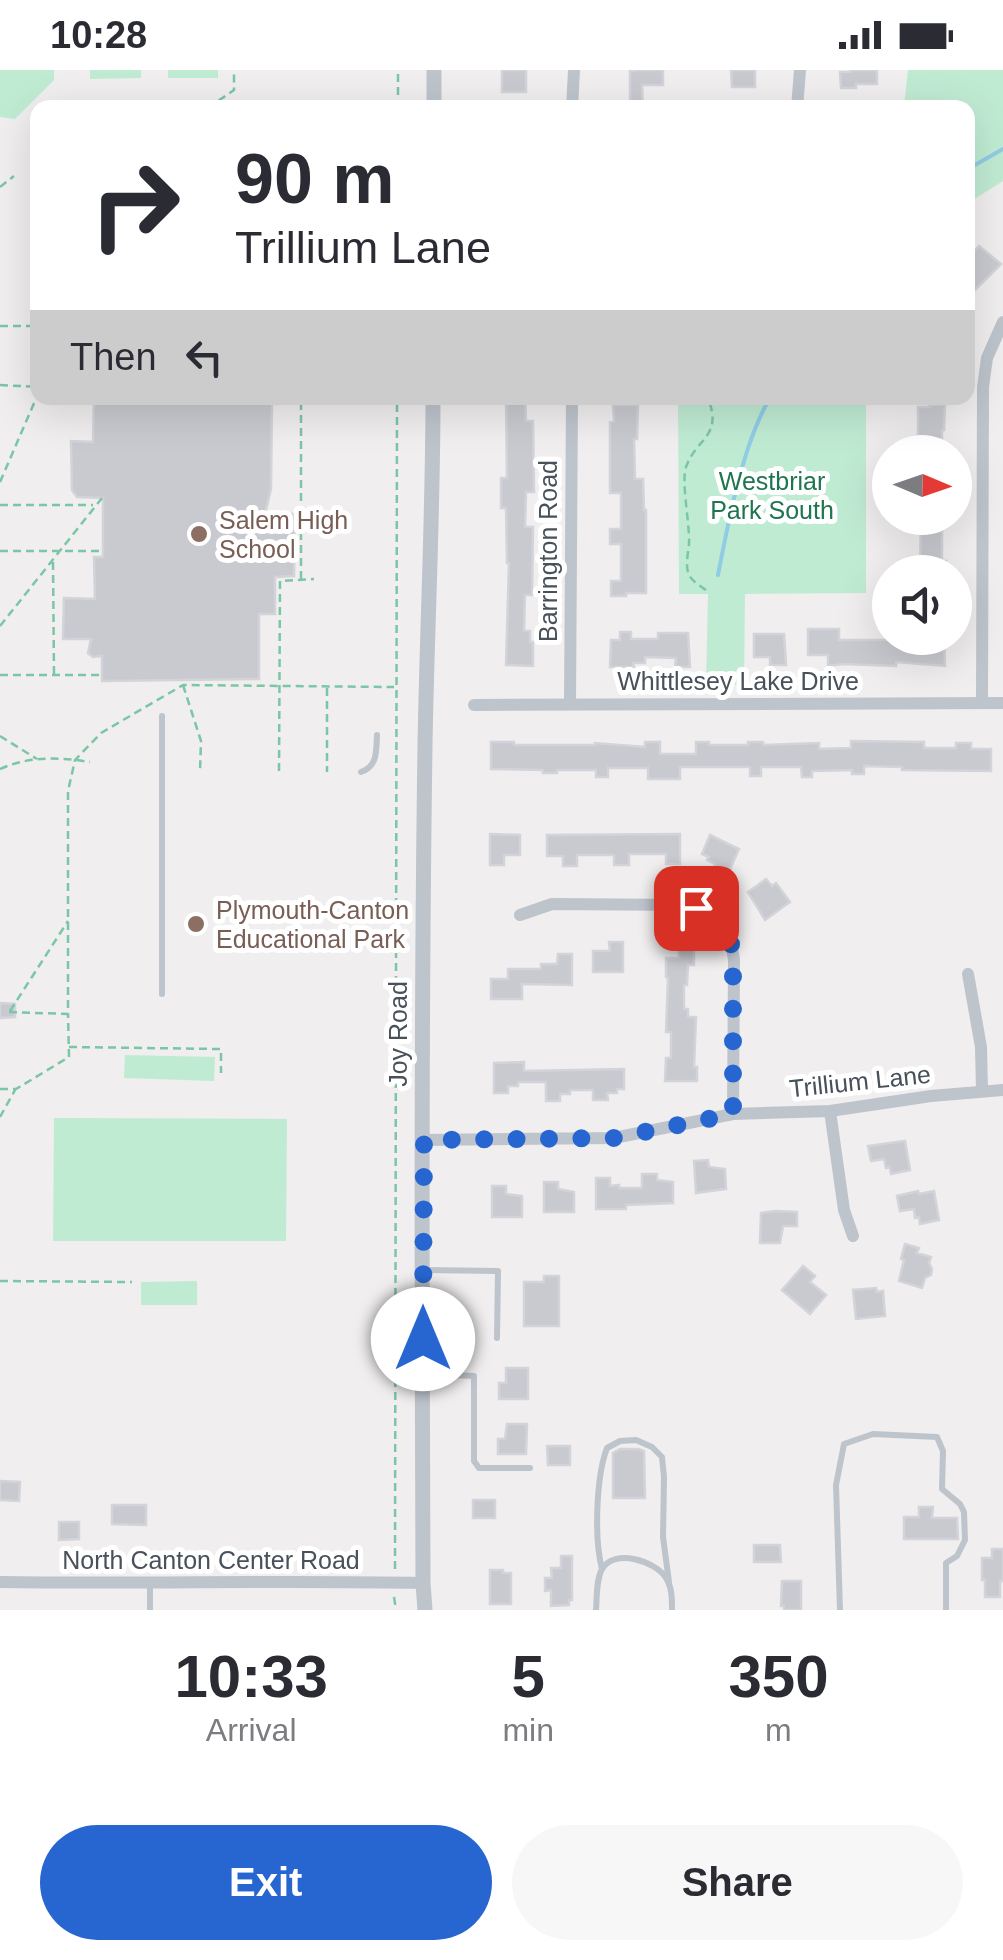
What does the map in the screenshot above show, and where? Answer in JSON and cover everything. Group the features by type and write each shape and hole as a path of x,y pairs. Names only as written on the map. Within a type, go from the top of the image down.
{"street":[{"path":"434,70 434,100"},
{"path":"572,100 574,70"},
{"path":"797,100 800,70"},
{"path":"982,704 983,387 987,358 1003,322"},
{"name":"Joy Road","path":"425,1610 425,748 434,405"},
{"name":"Barrington Road","path":"570,704 572,405"},
{"name":"Whittlesey Lake Drive","path":"474,704 1003,703"},
{"path":"520,914 552,904 684,904 716,921 733,950 733,1114"},
{"path":"968,974 981,1047 982,1091"},
{"name":"Trillium Lane","path":"424,1140 614,1138 733,1114 830,1111 1003,1090"},
{"path":"830,1111 844,1210 853,1236"},
{"name":"North Canton Center Road","path":"0,1582 422,1583"}],"lane":[{"path":"162,716 162,994"},
{"path":"361,772 375,763 377,735"},
{"path":"423,1270 498,1271 497,1338"},
{"path":"423,1374 474,1376 474,1461 479,1468 530,1468"},
{"path":"840,1610 836,1485 844,1444 874,1434 937,1438 942,1450 942,1489 964,1512 965,1540 957,1556 946,1564 946,1610"},
{"path":"596,1610 602,1569 597,1550 600,1466 607,1448 620,1440 652,1446 662,1457 663,1537 672,1610"},
{"path":"602,1569 610,1561 640,1561 653,1565 670,1582"},
{"path":"150,1583 150,1610"}],"path":[{"path":"220,100 234,90 234,70"},
{"path":"398,70 398,100"},
{"path":"0,188 14,176"},
{"path":"0,326 30,326"},
{"path":"0,385 30,386"},
{"path":"0,482 33,405"},
{"path":"301,405 301,580"},
{"path":"396,1610 397,405"},
{"path":"706,590 688,572 690,530 684,476 711,428 710,405"},
{"path":"0,626 102,498"},
{"path":"0,505 96,506"},
{"path":"0,551 103,551"},
{"path":"53,559 54,675"},
{"path":"280,772 280,581 314,579"},
{"path":"0,675 102,675"},
{"path":"0,1117 16,1089 69,1058 68,791 75,760 101,734 182,685 396,687"},
{"path":"182,685 201,740 200,771"},
{"path":"327,686 327,772"},
{"path":"0,736 38,759"},
{"path":"0,769 18,761 38,759 90,762"},
{"path":"68,921 9,1012 68,1014"},
{"path":"69,1047 221,1049 221,1074"},
{"path":"0,1089 16,1089"},
{"path":"0,1281 132,1282"}],"green space":[{"path":"0,70 54,70 54,80 15,119 0,117"},
{"path":"90,70 141,70 141,78 90,79"},
{"path":"168,70 218,70 218,78 168,78"},
{"path":"908,70 1003,70 1003,181 975,199 975,100 905,100"},
{"name":"Westbriar Park South","path":"678,405 866,405 866,593 745,594 744,685 706,685 708,594 679,594"},
{"path":"125,1055 215,1057 214,1081 124,1078"},
{"path":"54,1118 287,1119 286,1241 53,1241"},
{"path":"197,1281 197,1305 141,1305 141,1282"}],"building":[{"path":"502,70 526,70 526,92 502,92"},
{"path":"663,70 663,85 642,85 643,100 630,100 630,71"},
{"path":"731,70 755,70 755,87 732,87"},
{"path":"877,70 877,84 841,88 840,72"},
{"path":"979,246 1001,264 975,290 975,250"},
{"name":"Salem High School","path":"94,405 272,405 271,489 265,514 295,514 294,576 275,577 275,614 259,614 259,679 102,681 102,656 88,653 91,639 63,639 64,598 95,599 94,557 103,557 103,498 77,497 72,490 71,441 93,442"},
{"path":"506,405 525,405 526,421 533,421 534,492 526,492 525,527 533,527 532,595 525,595 524,631 530,631 533,642 533,666 506,665 509,563 501,478 507,478"},
{"path":"613,405 638,405 635,479 643,479 646,510 646,593 626,596 611,596 611,581 621,581 621,544 610,544 610,529 621,529 621,493 610,493"},
{"path":"945,405 942,435 918,435 918,407"},
{"path":"921,535 942,535 942,555 920,555"},
{"path":"808,629 839,629 839,640 872,640 872,655 945,655 945,666 896,662 896,666 828,666 828,655 808,655"},
{"path":"620,632 631,632 631,639 658,639 658,633 688,633 690,667 675,667 676,658 645,657 645,663 633,663 634,667 610,667 611,640 620,640"},
{"path":"754,634 784,634 786,665 770,665 770,657 754,657"},
{"path":"851,741 924,742 924,748 956,748 956,743 971,743 971,749 991,749 991,771 864,766 864,774 852,774 852,770 812,771 812,777 802,777 801,767 761,767 761,776 750,776 750,767 680,767 680,779 648,779 648,768 608,768 608,777 596,777 596,770 543,773 491,769 491,742 645,747 645,742 660,742 660,754 696,754 696,742 819,743 819,749 851,748"},
{"path":"490,834 520,835 520,855 504,855 504,865 490,865"},
{"path":"680,834 680,864 666,864 666,854 629,854 629,865 614,865 614,855 577,855 577,866 563,866 563,856 547,856 547,835"},
{"path":"710,835 739,849 726,878 712,871 715,864 702,854"},
{"path":"766,879 772,886 776,883 790,902 765,920 748,892"},
{"path":"609,942 623,942 623,972 593,972 593,951 610,951"},
{"path":"679,949 694,950 694,965 688,965 684,985 684,1009 688,1009 688,1017 696,1017 697,1081 665,1081 666,1058 671,1058 671,1032 666,1032 666,958 679,958"},
{"path":"558,954 572,954 572,985 522,984 522,999 491,999 491,979 508,979 508,969 541,969 541,964 557,964"},
{"path":"0,1003 15,1004 15,1017 0,1018"},
{"path":"524,1062 524,1071 624,1069 624,1089 607,1093 608,1100 593,1100 593,1090 570,1090 570,1094 560,1094 560,1101 546,1101 546,1082 518,1082 518,1086 508,1086 508,1093 494,1093 494,1063"},
{"path":"905,1141 910,1170 891,1174 884,1159 871,1161 868,1146"},
{"path":"708,1160 709,1167 725,1169 726,1189 696,1193 694,1161"},
{"path":"642,1174 657,1174 657,1180 673,1182 673,1203 596,1209 596,1178 610,1178 610,1186 619,1188 642,1188"},
{"path":"544,1182 558,1182 558,1189 574,1192 574,1212 544,1212"},
{"path":"492,1186 506,1186 506,1194 522,1196 522,1217 492,1217"},
{"path":"934,1191 939,1220 920,1224 914,1209 900,1211 897,1196"},
{"path":"797,1212 797,1226 783,1226 780,1243 760,1243 761,1213"},
{"path":"905,1244 931,1257 931,1275 925,1278 922,1288 899,1281"},
{"path":"803,1266 815,1276 810,1282 826,1295 810,1314 782,1290"},
{"path":"544,1276 559,1276 559,1326 524,1326 524,1282 544,1282"},
{"path":"876,1288 877,1292 883,1291 885,1316 856,1319 853,1290"},
{"path":"506,1368 528,1368 528,1399 499,1399 499,1383 506,1383"},
{"path":"507,1424 527,1424 526,1454 498,1454 498,1439 505,1439"},
{"path":"547,1446 570,1446 570,1465 548,1465"},
{"path":"620,1449 644,1451 645,1498 613,1498 613,1453"},
{"path":"0,1481 20,1482 19,1501 0,1500"},
{"path":"473,1500 495,1500 495,1518 473,1518"},
{"path":"112,1505 146,1505 146,1525 112,1524"},
{"path":"919,1507 933,1507 932,1518 957,1518 958,1539 904,1539 904,1517 919,1517"},
{"path":"59,1522 79,1522 79,1539 59,1540"},
{"path":"754,1545 780,1545 781,1562 754,1562"},
{"path":"992,1549 1003,1549 1000,1597 985,1597 982,1580 982,1558 992,1558"},
{"path":"561,1556 572,1556 572,1600 569,1605 551,1606 551,1590 545,1591 545,1578 552,1578 551,1568 561,1568"},
{"path":"490,1570 511,1573 511,1604 490,1604"},
{"path":"782,1581 801,1581 801,1610 784,1610 781,1606"}],"waterway":[{"path":"975,165 1003,149"},
{"path":"718,575 744,460 766,405"}],"place":[{"name":"Salem High School","path":"199,534"},
{"name":"Plymouth-Canton Educational Park","path":"196,924"}],"route":[{"path":"423,1339 424,1140 614,1138 733,1114 733,950 723,928 696,908"}]}
